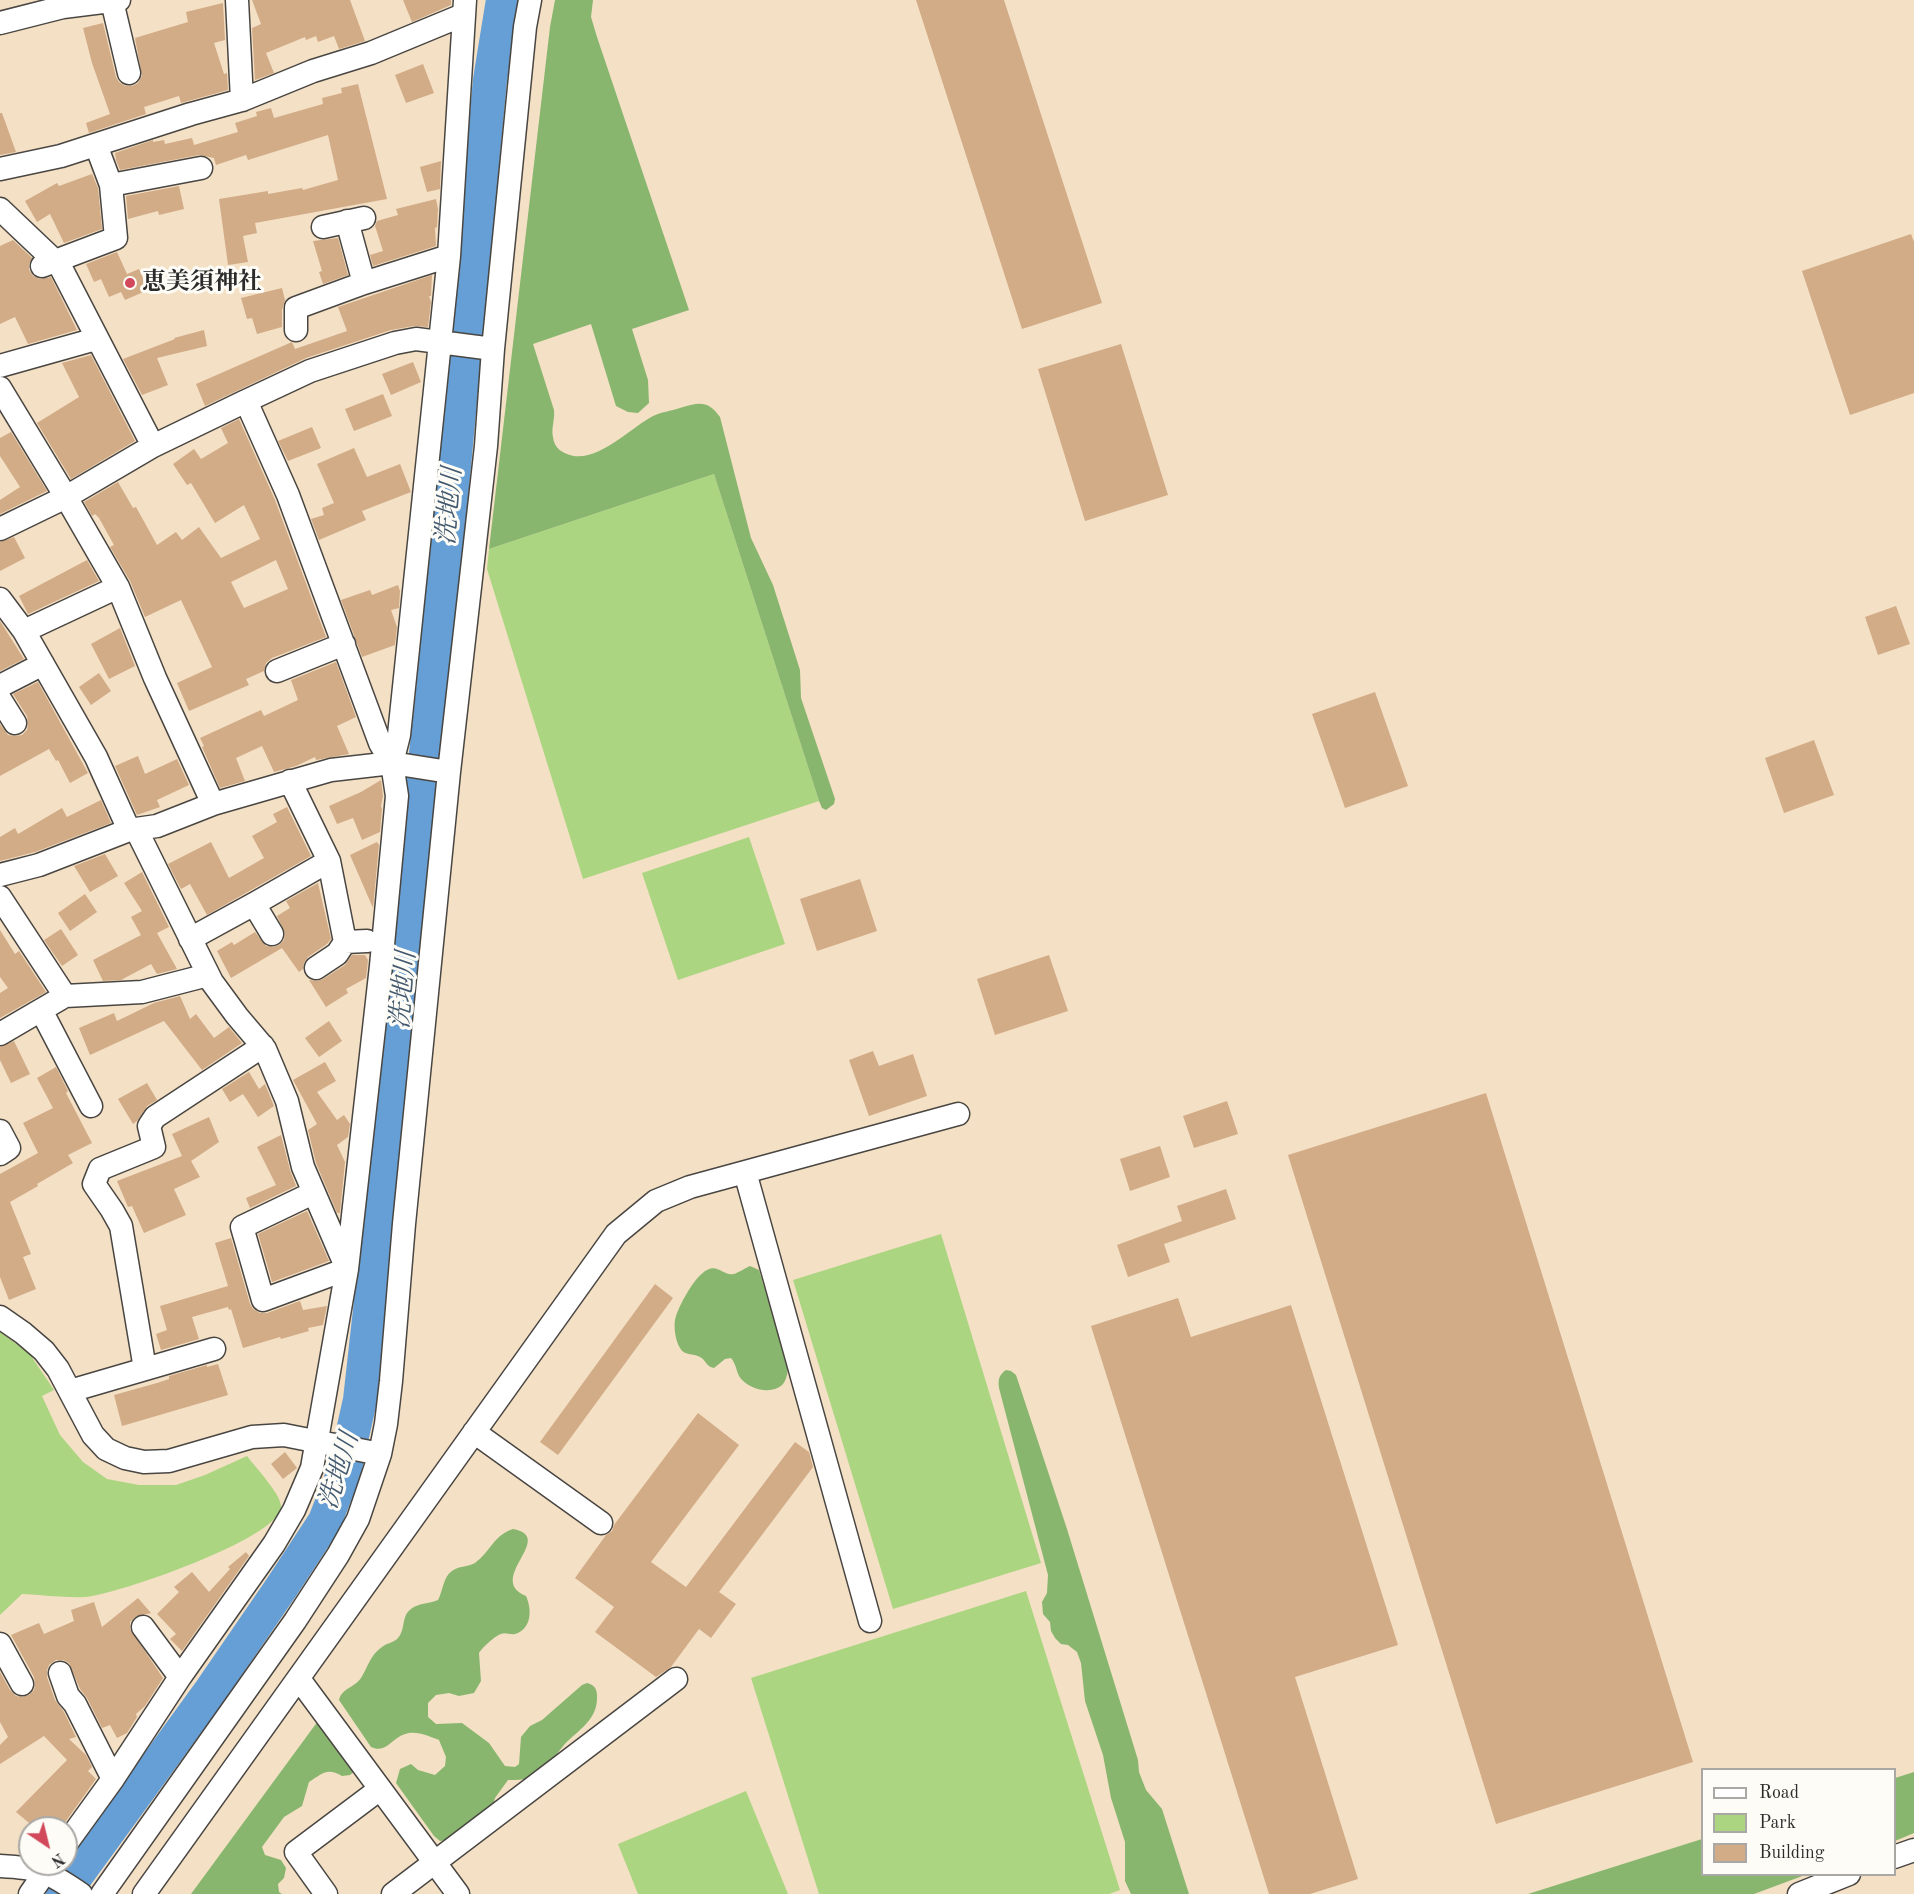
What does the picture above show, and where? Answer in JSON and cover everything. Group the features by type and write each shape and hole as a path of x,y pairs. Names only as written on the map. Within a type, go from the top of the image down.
{"street":[{"path":"237,0 242,100"},
{"path":"102,1894 288,1631 338,1555 358,1519 373,1454 386,1424 444,772 486,446 488,349 530,0"},
{"path":"0,23 63,8 116,1 129,73"},
{"path":"0,169 61,156 242,100 313,71 371,53 464,8 445,342 396,764 397,796 382,957 347,1269 322,1444 294,1510 284,1527 78,1827"},
{"path":"47,263 116,238 111,185 96,145"},
{"path":"111,185 201,168"},
{"path":"0,208 47,263 60,266 153,446"},
{"path":"323,227 355,219 364,283"},
{"path":"296,330 296,308 449,256"},
{"path":"0,366 96,339"},
{"path":"0,529 66,497 153,446 309,371 395,343 416,339 488,349"},
{"path":"0,388 118,587 155,678 213,804"},
{"path":"246,401 288,495 380,743 396,764"},
{"path":"13,628 118,587"},
{"path":"0,598 13,628 42,664 96,757 208,975 262,1046 287,1101 303,1167 347,1269"},
{"path":"277,671 344,644"},
{"path":"0,686 42,664"},
{"path":"0,699 15,723"},
{"path":"0,874 39,865 132,830 157,826 213,804 331,770 396,764 444,772"},
{"path":"290,781 328,861 356,941 316,968"},
{"path":"190,939 328,861"},
{"path":"0,897 65,996"},
{"path":"254,904 272,934"},
{"path":"0,1034 65,996 142,992 208,975"},
{"path":"40,1010 91,1106"},
{"path":"146,1369 121,1226 94,1184 100,1169 154,1147 149,1126 155,1117 262,1046"},
{"path":"144,1894 616,1234 656,1201 690,1187 958,1114"},
{"path":"0,1131 9,1148 0,1154"},
{"path":"745,1172 870,1621"},
{"path":"313,1193 242,1227 263,1300 347,1269"},
{"path":"0,1317 44,1351 58,1369 93,1435 106,1449 125,1458 144,1462 169,1461 252,1437 284,1435 373,1454"},
{"path":"70,1391 214,1349"},
{"path":"474,1432 601,1523"},
{"path":"143,1627 180,1677"},
{"path":"0,1644 22,1684"},
{"path":"60,1673 68,1696 75,1704 113,1779"},
{"path":"299,1679 458,1894"},
{"path":"393,1894 676,1679"},
{"path":"326,1894 296,1852 380,1789"},
{"path":"1896,1856 1914,1850"},
{"path":"0,1866 18,1867"},
{"path":"30,1894 45,1876"},
{"path":"58,1876 81,1894"},
{"path":"1799,1894 1845,1882"}],"green space":[{"path":"555,0 593,0 591,17 597,37 689,310 632,329 648,380 649,403 638,413 628,412 616,406 591,324 533,344 554,410 552,431 554,443 559,450 567,454 589,455 612,444 653,416 693,404 707,405 716,411 720,417 751,538 773,585 800,670 801,698 835,799 834,804 826,810 822,808 819,801 714,474 489,549"},
{"path":"714,474 819,801 583,879 487,569 489,549"},
{"path":"749,837 785,944 678,980 642,873"},
{"path":"941,1234 1041,1563 893,1609 793,1280"},
{"path":"750,1266 759,1270 788,1365 783,1384 773,1390 760,1389 743,1381 731,1358 725,1359 714,1368 700,1357 682,1351 676,1336 675,1323 678,1310 702,1273 714,1268 734,1274"},
{"path":"0,1332 29,1353 54,1390 42,1396 60,1435 83,1462 107,1479 139,1485 176,1485 247,1456 278,1496 281,1508 273,1521 226,1549 161,1576 86,1597 22,1594 0,1615"},
{"path":"1006,1370 1016,1375 1067,1529 1138,1760 1139,1772 1146,1790 1162,1809 1189,1894 1131,1894 1125,1881 1125,1842 1111,1798 1103,1755 1085,1701 1081,1663 1077,1652 1068,1645 1061,1644 1055,1638 1050,1622 1043,1614 1042,1602 1047,1593 1048,1575 999,1388 1000,1378"},
{"path":"513,1529 525,1533 528,1540 513,1579 515,1589 526,1596 528,1601 530,1612 528,1623 525,1628 515,1634 499,1635 479,1653 481,1681 474,1693 459,1696 449,1693 436,1695 428,1703 428,1717 436,1724 462,1723 489,1743 505,1766 515,1767 519,1764 521,1737 530,1726 542,1720 582,1685 587,1683 595,1687 596,1704 591,1718 564,1745 545,1769 529,1778 508,1780 495,1798 492,1809 447,1840 440,1841 396,1783 400,1769 411,1764 418,1770 435,1775 445,1766 446,1757 439,1740 422,1734 409,1733 400,1736 385,1747 376,1749 371,1747 339,1700 343,1693 361,1678 378,1650 398,1638 411,1609 438,1600 445,1580 454,1569 475,1563 501,1535"},
{"path":"1026,1591 1120,1890 1109,1894 819,1894 751,1678"},
{"path":"318,1721 355,1771 350,1775 342,1776 328,1772 309,1782 302,1806 284,1817 262,1847 265,1855 281,1860 286,1868 284,1878 278,1884 279,1892 282,1894 191,1894"},
{"path":"1914,1772 1914,1833 1896,1841 1896,1778"},
{"path":"746,1791 788,1894 638,1894 618,1844"},
{"path":"1701,1839 1701,1876 1802,1876 1754,1894 1528,1894"}],"building":[{"path":"252,0 350,0 365,41 339,49 334,36 318,42 316,36 306,40 305,37 266,53 274,73 255,80 252,28 261,24"},
{"path":"403,0 451,0 451,5 412,22"},
{"path":"916,0 1004,0 1102,303 1022,329"},
{"path":"223,3 225,40 214,43 224,74 227,73 228,90 181,103 179,96 144,107 146,114 89,133 86,123 110,114 92,63 83,28 103,23 116,77 125,86 132,86 138,83 142,76 135,38 188,22 186,12"},
{"path":"423,64 434,93 406,103 395,75"},
{"path":"358,84 387,199 255,223 257,233 243,236 248,262 228,265 219,199 268,191 268,194 302,188 303,190 338,180 328,135 248,160 246,155 216,165 214,158 199,155 120,170 116,160 115,153 153,140 153,142 164,140 165,144 192,138 194,145 238,132 235,123 257,116 256,112 271,108 274,118 323,104 322,98 342,93 341,88"},
{"path":"0,113 2,113 16,152 0,155"},
{"path":"441,161 440,189 427,192 420,167"},
{"path":"92,174 98,188 102,229 64,243 50,214 37,222 25,201 57,183 59,186"},
{"path":"179,186 184,209 159,215 158,211 128,219 126,196"},
{"path":"436,199 438,209 437,227 435,228 436,246 373,266 370,255 383,251 375,226 377,221 398,215 396,209"},
{"path":"1911,234 1914,242 1914,393 1850,415 1802,271"},
{"path":"338,238 348,275 323,284 319,272 322,271 313,241"},
{"path":"13,240 32,258 29,270 33,276 40,279 51,277 77,330 28,344 15,317 0,324 0,246"},
{"path":"117,252 127,274 139,269 148,290 125,300 121,292 109,297 101,279 94,282 86,264"},
{"path":"432,275 428,327 414,326 391,330 306,358 205,406 196,384 292,342 295,349 347,331 338,307"},
{"path":"282,288 285,300 282,310 282,327 257,334 252,318 247,319 241,298"},
{"path":"204,330 207,346 157,358 168,385 142,395 123,359 174,338"},
{"path":"1121,344 1168,495 1085,521 1038,369"},
{"path":"91,355 135,441 71,479 37,423 79,397 62,363"},
{"path":"413,362 421,382 391,395 382,374"},
{"path":"383,394 392,416 354,431 345,409"},
{"path":"239,419 275,500 326,637 272,658 266,663 264,671 246,679 249,685 189,711 177,683 212,667 181,600 145,617 130,581 110,547 114,545 99,518 95,514 92,516 84,502 118,482 133,508 136,507 157,545 176,532 182,540 199,527 221,558 260,539 244,505 215,523 191,483 187,485 173,464 194,449 201,459 228,443 221,428","holes":["276,560 288,589 244,608 231,582"]},
{"path":"312,427 321,448 288,461 278,441"},
{"path":"11,432 47,491 0,514 0,500 20,487 0,456 0,438"},
{"path":"354,448 367,477 400,464 411,492 362,511 366,520 319,540 311,519 324,515 322,508 334,503 317,464"},
{"path":"14,537 25,558 0,571 0,542"},
{"path":"87,560 99,581 28,614 19,596"},
{"path":"398,585 399,608 391,610 397,627 395,645 362,657 341,600 370,590 372,595"},
{"path":"1896,606 1910,644 1878,655 1865,617"},
{"path":"0,621 24,659 0,671"},
{"path":"120,628 135,666 109,679 91,644"},
{"path":"336,662 356,717 337,726 349,754 316,760 315,757 296,766 274,772 262,746 236,758 245,781 220,788 200,738 261,710 264,716 298,700 291,680"},
{"path":"99,673 111,691 91,705 79,687"},
{"path":"38,682 88,773 70,783 58,760 56,761 49,749 0,776 0,724 8,735 22,735 27,730 27,716 13,694"},
{"path":"1375,692 1408,786 1345,808 1312,714"},
{"path":"1814,740 1834,795 1784,813 1765,758"},
{"path":"138,756 145,774 177,759 189,785 157,800 160,807 137,815 115,766"},
{"path":"381,780 383,796 380,832 362,840 353,818 337,824 329,806"},
{"path":"101,800 111,823 35,852 0,861 0,837 15,828 18,834 62,808 67,817"},
{"path":"287,807 311,856 207,915 190,884 181,889 168,864 211,842 229,878 264,858 252,836 277,822 273,814"},
{"path":"377,842 379,845 373,908 350,855"},
{"path":"105,854 118,876 90,892 74,866"},
{"path":"142,872 169,927 157,933 177,969 157,974 151,964 121,980 103,981 93,960 141,935 131,917 142,911 124,883"},
{"path":"860,879 877,931 817,951 800,899"},
{"path":"318,883 331,939 327,944 308,957 303,969 299,972 282,948 231,978 217,951 232,942 234,945 255,932 266,946 279,945 284,940 285,933 277,916 290,908 286,901"},
{"path":"85,894 97,912 70,931 58,913"},
{"path":"61,929 78,955 62,966 44,940"},
{"path":"0,930 15,954 19,951 46,992 0,1018 0,993 8,988 0,977"},
{"path":"352,955 365,955 368,960 366,978 346,989 348,993 326,1007 309,980 323,979 345,965"},
{"path":"1049,955 1068,1011 995,1035 977,979"},
{"path":"180,996 190,1019 196,1014 214,1038 229,1027 242,1043 202,1070 164,1021 90,1055 79,1028 114,1013 117,1021 154,1003"},
{"path":"329,1021 342,1041 319,1057 305,1038"},
{"path":"14,1041 30,1074 11,1083 0,1060 0,1047"},
{"path":"873,1051 879,1066 913,1054 927,1096 869,1116 849,1060"},
{"path":"325,1062 336,1081 317,1092 337,1120 344,1115 350,1124 348,1137 337,1145 345,1162 340,1213 337,1213 316,1163 308,1130 317,1124 293,1080"},
{"path":"56,1067 68,1091 66,1093 92,1143 68,1155 73,1163 10,1202 31,1254 23,1257 36,1289 9,1300 0,1277 0,1174 38,1153 23,1123 53,1108 37,1078"},
{"path":"249,1072 259,1089 265,1084 274,1106 258,1117 243,1094 230,1102 222,1089"},
{"path":"147,1083 157,1100 147,1106 133,1124 118,1099"},
{"path":"1486,1093 1693,1762 1496,1824 1288,1155"},
{"path":"1227,1101 1238,1134 1194,1148 1183,1116"},
{"path":"209,1117 219,1142 191,1161 200,1177 174,1189 186,1215 144,1233 132,1206 128,1207 117,1181 182,1156 172,1134"},
{"path":"281,1135 296,1186 250,1208 246,1198 276,1185 257,1147"},
{"path":"1160,1146 1170,1177 1130,1191 1120,1159"},
{"path":"1226,1189 1236,1219 1164,1244 1170,1262 1128,1277 1117,1245 1182,1221 1177,1206"},
{"path":"307,1211 329,1261 272,1282 258,1234"},
{"path":"231,1238 253,1309 260,1313 267,1313 300,1301 303,1310 327,1306 323,1325 308,1328 309,1331 243,1348 231,1309 229,1310 228,1307 192,1317 199,1339 161,1350 156,1334 167,1330 160,1306 228,1286 215,1243"},
{"path":"655,1284 673,1298 558,1455 540,1442"},
{"path":"1178,1298 1191,1337 1291,1305 1398,1645 1295,1677 1358,1879 1310,1894 1269,1894 1091,1326"},
{"path":"218,1364 228,1395 122,1426 114,1395 169,1379 169,1376"},
{"path":"698,1413 739,1445 651,1562 686,1587 795,1442 809,1452 813,1467 719,1592 736,1604 711,1638 699,1629 671,1667 656,1677 595,1632 614,1607 575,1578"},
{"path":"285,1452 297,1468 283,1479 271,1464"},
{"path":"246,1552 249,1556 182,1651 170,1639 176,1634 157,1614 179,1592 174,1587 192,1572 209,1592 230,1569 228,1567"},
{"path":"138,1598 151,1613 135,1617 130,1622 130,1629 163,1678 145,1706 136,1714 137,1717 127,1733 117,1738 110,1725 102,1728 80,1689 69,1663 56,1660 49,1665 47,1677 55,1700 64,1712 76,1737 69,1739 86,1755 92,1767 88,1771 96,1779 70,1816 21,1816 16,1812 67,1760 44,1736 0,1764 0,1745 8,1737 0,1722 0,1672 16,1696 29,1695 35,1685 34,1677 11,1635 39,1623 44,1634 74,1621 71,1610 94,1602 102,1627"}],"waterway":[{"name":"洗地川","path":"63,1894 209,1693 281,1588 325,1521 344,1472 360,1400 396,1077 415,850 433,691 490,80 503,0"}],"place":[{"name":"恵美須神社","path":"130,283"}]}
